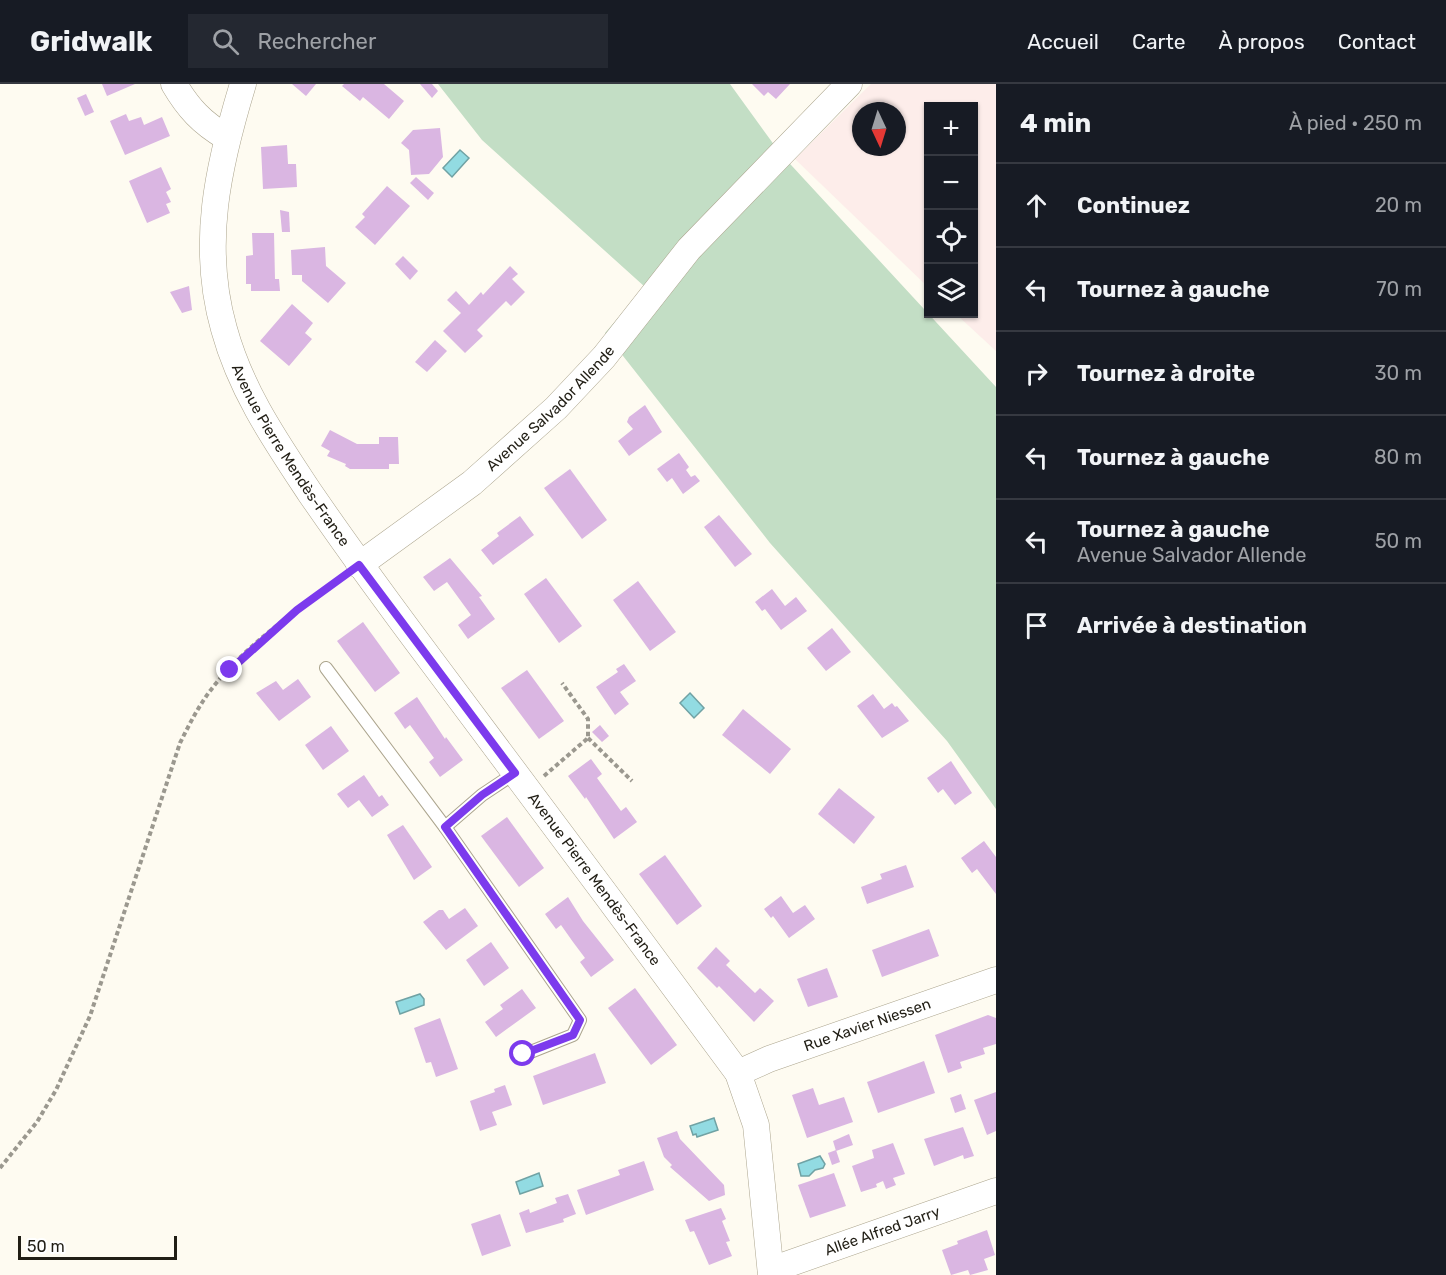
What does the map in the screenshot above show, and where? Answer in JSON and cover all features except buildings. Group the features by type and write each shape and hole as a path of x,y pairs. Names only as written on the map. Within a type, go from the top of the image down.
{"street":[{"path":"174,84 189,108 206,125 226,137"},
{"name":"Avenue Pierre Mendès-France","path":"243,84 226,137 218,174 213,241 216,289 226,336 251,401 359,565 738,1073 756,1125 771,1272"},
{"name":"Avenue Salvador Allende","path":"359,565 472,483 556,408 604,357 689,249 849,84"},
{"name":"Rue Xavier Niessen","path":"738,1073 769,1059 996,980"},
{"name":"Allée Alfred Jarry","path":"771,1272 996,1191"}],"lane":[{"path":"326,668 445,827 580,1020 573,1035 523,1054"},
{"path":"445,827 482,795 521,781"}],"path":[{"path":"0,1168 37,1122 56,1090 90,1016 180,743 196,711 211,690 257,644 359,565"},
{"path":"562,683 588,719 588,738 632,781"},
{"path":"521,781 588,738"}],"shaded area":[{"path":"871,84 996,84 996,351 960,318 978,318 978,102 924,102 924,283 795,159 852,103 852,156 906,156 906,102 853,102"}],"green space":[{"path":"438,84 730,84 780,153 924,309 924,318 932,318 996,387 996,809 947,741 770,543 605,333 645,287 482,140"}],"water":[{"path":"460,150 469,158 452,177 443,168"},
{"path":"690,693 704,708 694,718 680,703"},
{"path":"420,994 424,999 424,1005 400,1014 396,1002"},
{"path":"714,1118 718,1130 697,1137 696,1134 693,1135 690,1126"},
{"path":"820,1156 825,1164 823,1168 815,1170 809,1176 801,1176 798,1164"},
{"path":"539,1173 543,1186 520,1194 516,1182"}],"route":[{"path":"230,670 297,610 359,565 515,773 482,795 445,827 574,1008 580,1020 573,1035 523,1054"}]}
